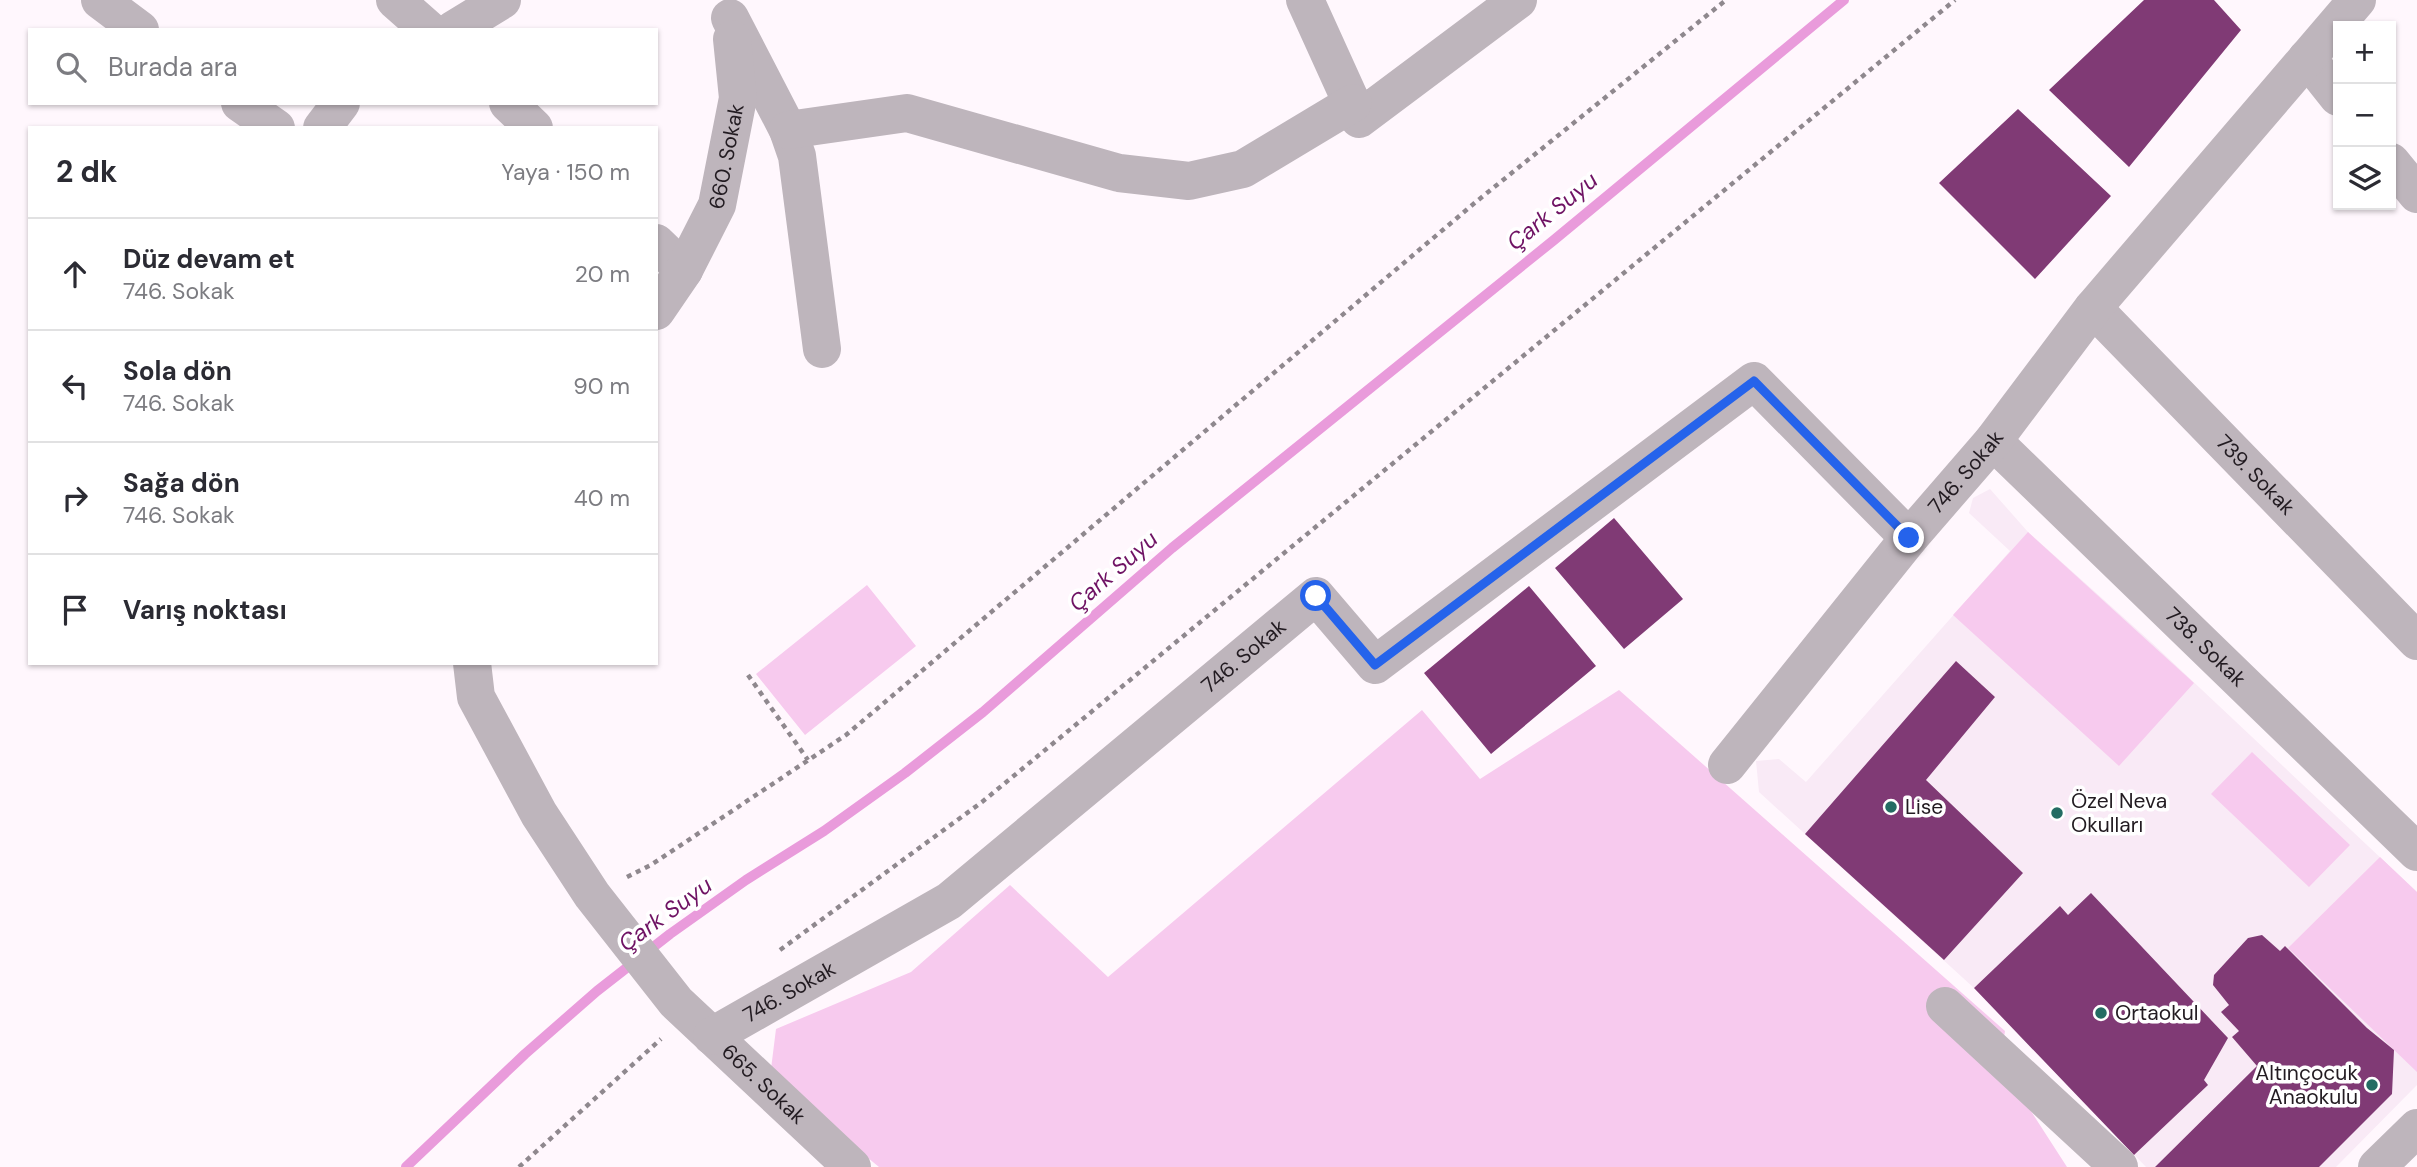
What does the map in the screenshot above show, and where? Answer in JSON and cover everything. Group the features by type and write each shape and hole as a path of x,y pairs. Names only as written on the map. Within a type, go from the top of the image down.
{"street":[{"path":"100,0 137,28"},
{"path":"456,28 502,0"},
{"path":"1305,0 1359,119 1518,0"},
{"name":"746. Sokak","path":"693,1018 949,901 1316,596 1375,665 1754,381 1909,538 1993,441 2093,309 2357,0"},
{"path":"727,9 788,130 797,156 822,349"},
{"name":"660. Sokak","path":"658,308 684,270 718,205 738,98 727,9"},
{"path":"2307,58 2333,90"},
{"path":"788,130 906,113 1119,173 1189,181 1243,169 1353,103"},
{"path":"243,105 273,126"},
{"path":"324,126 339,105"},
{"path":"510,105 532,126"},
{"path":"2396,168 2417,194"},
{"path":"658,245 684,270"},
{"name":"739. Sokak","path":"2093,309 2417,640"},
{"name":"738. Sokak","path":"1993,441 2417,852"},
{"path":"1727,765 1909,538"},
{"name":"665. Sokak","path":"472,665 476,697 539,814 600,905 693,1018 831,1162"},
{"path":"1945,1006 2119,1167"},
{"path":"2377,1167 2417,1128"}],"path":[{"path":"600,905 651,865 846,735 1477,201 1726,0"},
{"path":"770,958 982,802 1955,0"},
{"path":"748,675 808,760"},
{"path":"519,1167 671,1030 693,1018"}],"shaded area":[{"name":"Özel Neva Okulları","path":"1990,489 2028,532 2151,642 2417,892 2417,1085 2336,1167 2146,1167 1974,988 1759,792 1756,761 1779,759 1806,782 2010,551 1969,513 1973,498"},
{"path":"2028,532 2194,683 2119,766 1953,615"},
{"path":"867,585 916,646 805,735 756,674"},
{"path":"1619,690 2005,1031 2000,1063 2067,1167 879,1167 770,1077 776,1029 911,972 1010,885 1108,977 1422,710 1480,779"},
{"path":"2252,752 2350,845 2309,887 2211,794"},
{"path":"2380,857 2417,892 2417,1072 2288,948"}],"building":[{"path":"2144,0 2214,0 2241,30 2129,167 2049,90"},
{"path":"2018,109 2111,196 2035,279 1939,183"},
{"path":"1614,518 1683,599 1624,649 1555,568"},
{"path":"1529,586 1596,666 1491,754 1424,673"},
{"name":"Lise","path":"1956,661 1995,697 1926,780 2023,873 1944,960 1805,834"},
{"name":"Ortaokul","path":"2091,893 2228,1038 2204,1080 2208,1085 2134,1155 1974,988 2060,906 2068,915"},
{"path":"2262,935 2280,951 2285,946 2367,1028 2394,1050 2392,1094 2319,1167 2155,1167 2257,1066 2232,1037 2239,1031 2221,1012 2229,1005 2213,985 2214,975 2248,938"}],"waterway":[{"name":"Çark Suyu","path":"406,1167 525,1054 597,991 746,880 824,831 905,773 983,712 1172,548 1554,240 1844,0"}],"place":[{"name":"Lise","path":"1891,807"},
{"name":"Özel Neva Okulları","path":"2057,813"},
{"name":"Ortaokul","path":"2101,1013"},
{"name":"Altınçocuk Anaokulu","path":"2372,1085"}],"route":[{"path":"1316,596 1375,665 1754,381 1909,538"}]}
